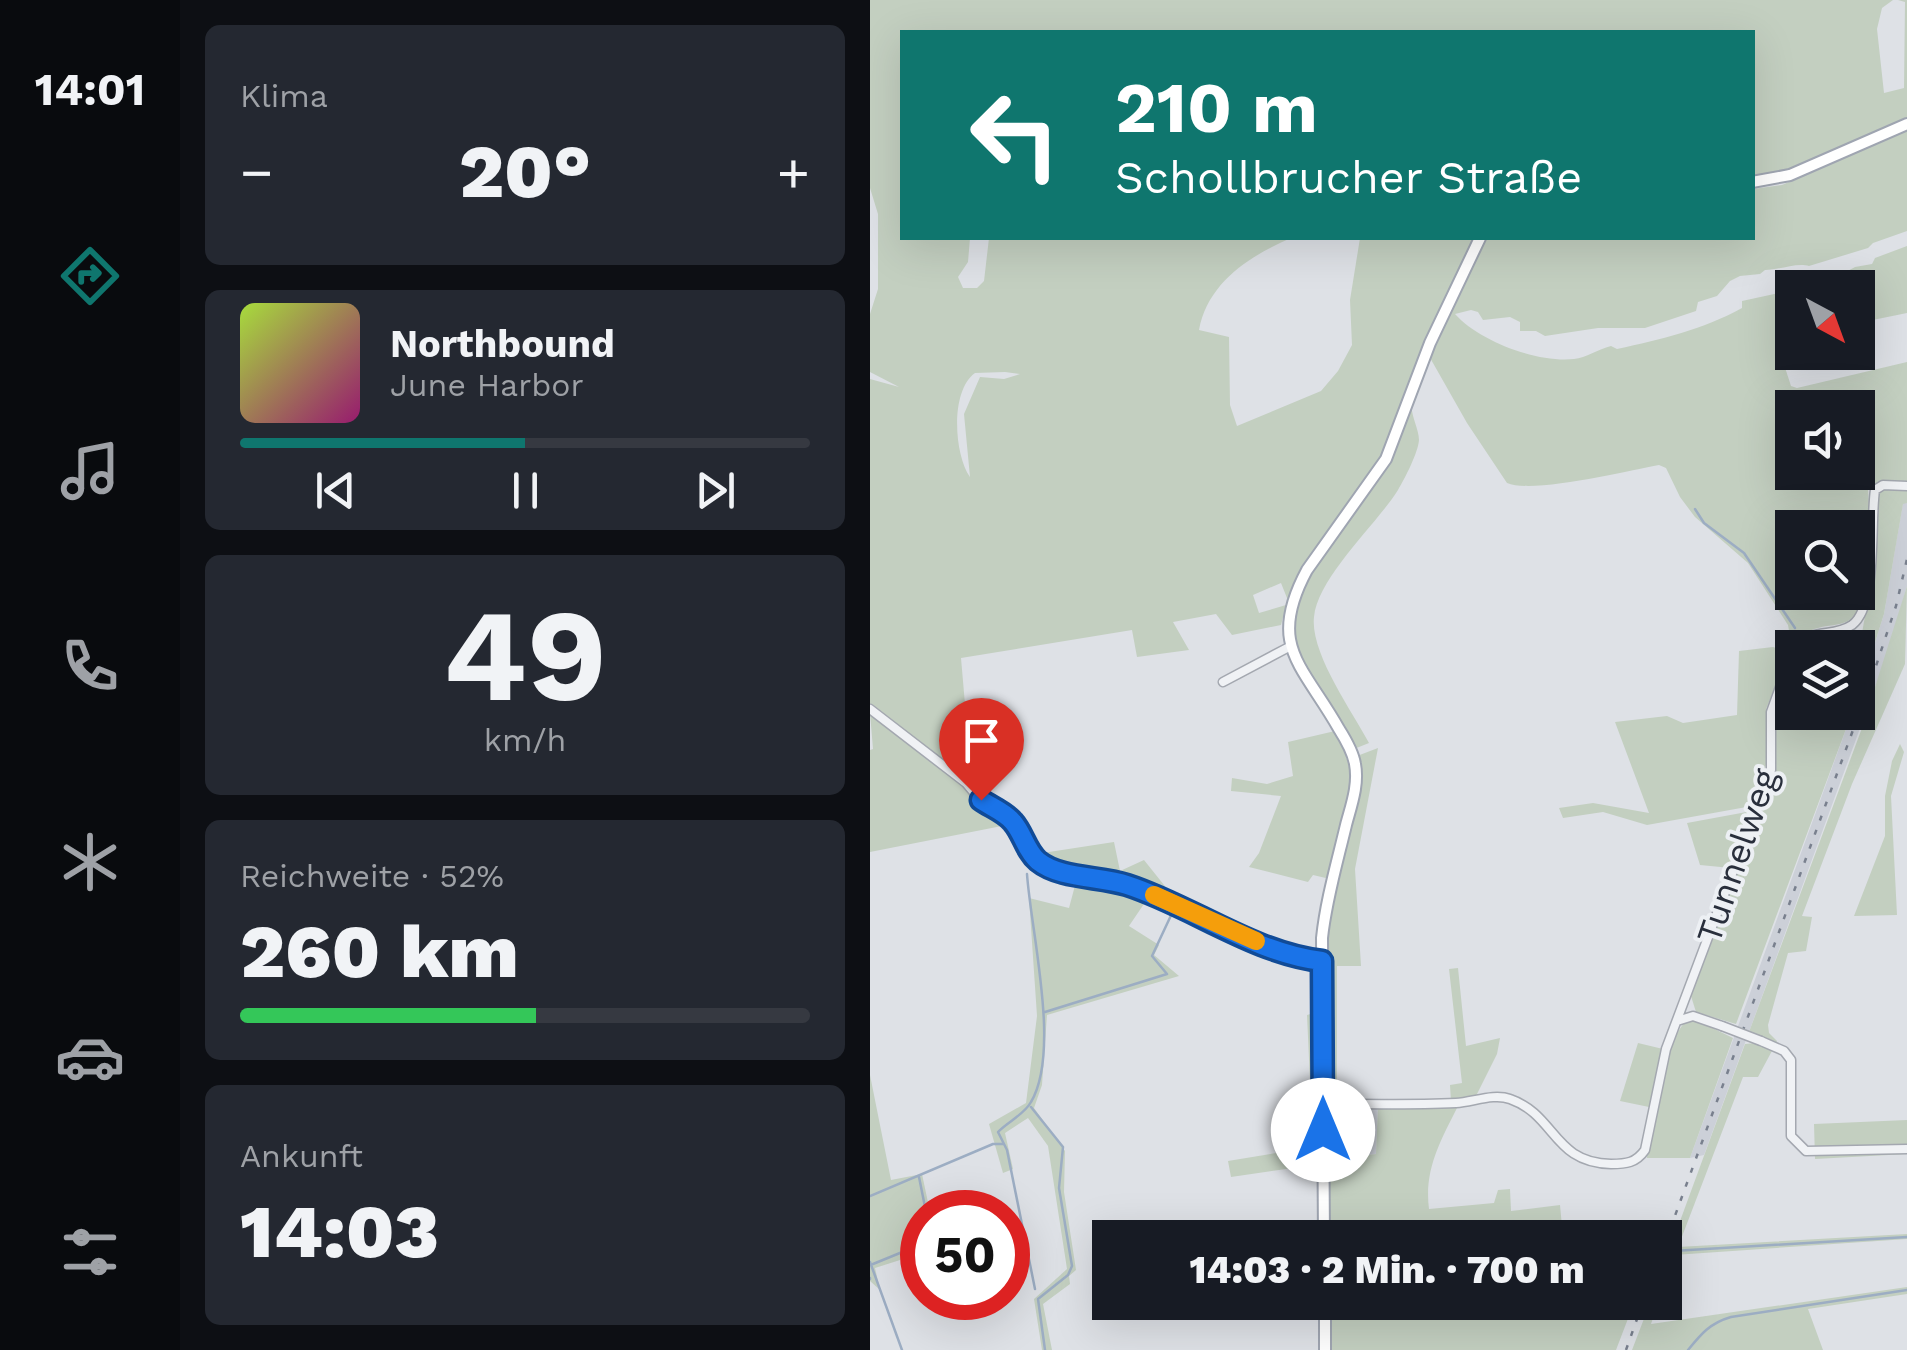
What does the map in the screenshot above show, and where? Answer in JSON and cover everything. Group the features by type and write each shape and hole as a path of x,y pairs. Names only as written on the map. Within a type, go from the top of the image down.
{"main road":[{"path":"1755,182 1790,176 1907,124"},
{"path":"1324,1220 1322,961 1326,908 1354,793 1355,766 1346,742 1289,646 1288,624 1298,586 1386,459 1430,343 1479,240"},
{"path":"1325,1320 1326,1350"}],"street":[{"path":"1834,630 1851,626 1862,614 1872,548 1875,490 1883,485 1907,486"},
{"path":"1223,682 1289,646"},
{"name":"Tunnelweg","path":"1323,1104 1460,1103 1501,1097 1529,1110 1576,1158 1592,1164 1624,1164 1640,1158 1666,1049 1772,770 1771,712 1775,701"},
{"path":"870,709 966,783 981,800 1006,815 1038,862 1145,891 1239,934 1322,961"},
{"path":"1686,998 1693,1016"},
{"path":"1677,1021 1693,1016 1784,1051 1792,1060 1791,1136 1806,1150 1907,1149"}],"shaded area":[{"path":"1903,503 1907,503 1907,586 1875,687 1875,642 1884,614"},
{"path":"1846,730 1859,730 1704,1155 1690,1158"},
{"path":"1378,1106 1376,1154 1327,1160 1327,1107"}],"green space":[{"path":"870,0 1893,0 1882,8 1877,29 1884,93 1904,88 1905,2 1898,0 1907,0 1907,118 1832,154 1755,176 1755,30 900,30 900,240 970,240 968,262 958,277 963,288 977,288 984,281 989,240 1287,240 1246,262 1221,285 1211,298 1199,330 1229,337 1230,405 1237,426 1321,391 1338,371 1352,345 1350,300 1360,240 1473,240 1438,319 1417,382 1412,408 1419,440 1414,458 1398,490 1326,585 1314,617 1325,664 1369,743 1354,749 1299,658 1291,627 1297,599 1287,598 1281,583 1253,595 1259,613 1286,605 1281,625 1232,635 1216,614 1173,622 1189,650 1137,657 1132,630 961,658 972,785 870,706 870,379 899,387 870,372 870,314 878,289 878,214 870,188","holes":["975,373 1020,374 1004,379 980,377 964,414 970,477 958,439 961,394"]},
{"path":"1907,130 1907,231 1868,248 1809,266 1740,276 1717,296 1698,302 1696,311 1645,328 1598,328 1545,336 1536,331 1520,331 1520,322 1510,317 1483,320 1471,310 1455,314 1479,333 1510,348 1543,357 1574,359 1611,346 1617,349 1681,333 1742,308 1742,301 1775,294 1775,370 1786,370 1791,386 1797,388 1907,362 1907,484 1875,485 1875,390 1775,390 1775,490 1868,490 1869,510 1775,510 1775,605 1748,563 1695,517 1666,468 1659,465 1537,486 1507,483 1429,356 1485,240 1755,240 1755,189 1782,185"},
{"path":"1907,246 1907,313 1875,320 1875,270 1850,270 1872,264 1875,258"},
{"path":"1907,488 1907,503 1903,504 1884,614 1875,642 1875,630 1863,630 1866,610 1875,610 1875,538 1879,494 1884,489"},
{"path":"1907,586 1905,664 1852,784 1802,916 1812,917 1806,951 1788,953 1768,1025 1776,1044 1749,1032 1861,730 1875,730 1875,687"},
{"path":"1778,610 1858,610 1841,624 1812,630 1789,630"},
{"path":"1775,648 1775,687 1766,709 1766,765 1752,806 1647,825 1603,812 1563,818 1559,808 1593,803 1649,813 1615,722 1667,716 1683,723 1737,715 1739,651"},
{"path":"1775,709 1775,730 1846,730 1736,1024 1696,1012 1691,996 1773,773"},
{"path":"870,713 964,785 978,803 1012,824 870,852"},
{"path":"1335,731 1344,751 1351,787 1330,879 1313,875 1308,882 1249,867 1259,853 1281,796 1231,791 1232,778 1267,784 1293,776 1288,742"},
{"path":"1900,744 1904,752 1891,796 1897,915 1854,916 1885,836 1885,796"},
{"path":"1378,748 1355,869 1361,966 1337,966 1337,1097 1330,1096 1327,1090 1327,935 1359,794 1357,756"},
{"path":"1752,811 1731,868 1700,865 1687,823"},
{"path":"1114,842 1120,871 1144,860 1172,895 1222,917 1222,924 1149,889 1053,865 1036,854"},
{"path":"1077,878 1150,895 1129,926 1159,945 1154,955 1179,976 1047,1015 1042,1085 1034,1108 1065,1151 1064,1192 1076,1270 1069,1276 1070,1284 1043,1304 1052,1350 1042,1350 1034,1299 1067,1269 1048,1146 1028,1118 1005,1133 1013,1169 1003,1173 989,1124 1026,1103 1037,1016 1029,898 1069,908"},
{"path":"1458,968 1466,1046 1500,1038 1497,1054 1475,1098 1451,1101 1450,1085 1462,1083 1449,969"},
{"path":"1318,1012 1321,1164 1231,1177 1228,1161 1313,1147 1307,1015"},
{"path":"1687,1021 1698,1021 1733,1038 1690,1158 1647,1158 1665,1063"},
{"path":"1638,1043 1663,1049 1649,1107 1620,1101"},
{"path":"1745,1044 1773,1049 1758,1077 1743,1077 1682,1237 1680,1220"},
{"path":"870,1075 891,1180 922,1174 925,1190 900,1190 900,1260 875,1268 880,1290 870,1281"},
{"path":"1378,1106 1457,1108 1431,1169 1429,1209 1494,1203 1498,1190 1510,1189 1511,1211 1560,1205 1561,1220 1328,1220 1327,1160 1376,1154"},
{"path":"1907,1120 1907,1154 1815,1159 1814,1124"},
{"path":"1907,1234 1907,1239 1682,1254 1682,1247"},
{"path":"1907,1287 1907,1294 1808,1309 1823,1350 1632,1350 1643,1320 1652,1320 1651,1324"},
{"path":"1329,1320 1627,1320 1616,1350 1330,1350"}],"waterway":[{"path":"1695,509 1704,523 1744,553 1795,628"},
{"path":"970,794 981,806 1007,821"},
{"path":"1017,836 1028,863"},
{"path":"1027,874 1042,991 1044,1053 1040,1080 1031,1102 998,1132 1007,1150 1035,1289"},
{"path":"1045,1012 1167,974 1152,956 1174,909"},
{"path":"1031,1107 1063,1147 1059,1188 1072,1266 1068,1275 1038,1299 1045,1350"},
{"path":"870,1196 993,1144 1003,1144"},
{"path":"919,1177 922,1190"},
{"path":"1682,1250 1907,1237"},
{"path":"873,1264 900,1253"},
{"path":"870,1262 902,1350"},
{"path":"1688,1350 1706,1330 1731,1317 1907,1290"}],"railway":[{"path":"1673,1220 1871,681 1907,559"},
{"path":"1626,1350 1637,1320"}],"slow traffic":[{"path":"1154,895 1256,941"}],"route":[{"path":"981,800 1014,822 1038,862 1145,891 1224,928 1322,961 1323,1130"}]}
